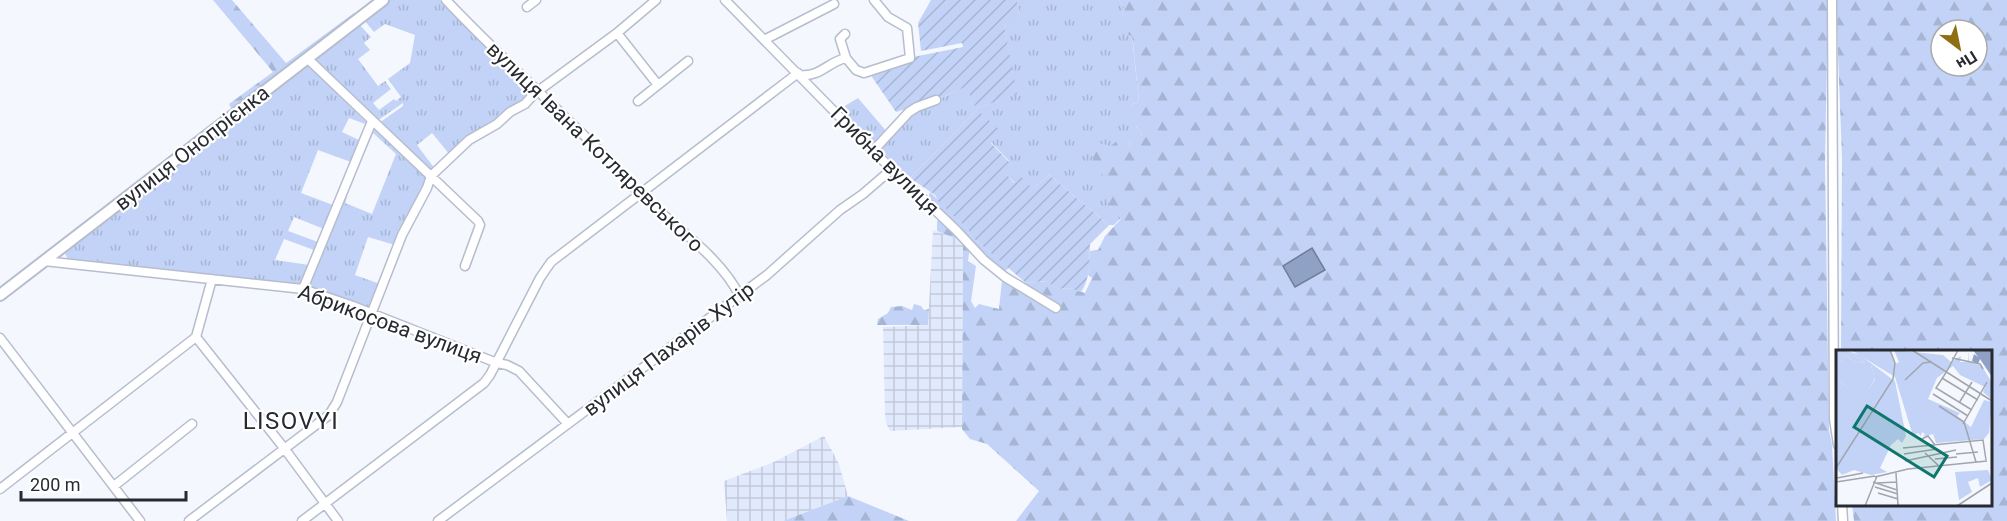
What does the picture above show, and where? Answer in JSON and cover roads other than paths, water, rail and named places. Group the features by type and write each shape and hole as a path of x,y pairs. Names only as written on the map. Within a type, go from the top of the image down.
{"main road":[{"name":"вулиця Онопрієнка","path":"0,295 383,0"}],"street":[{"name":"вулиця Івана Котляревського","path":"446,0 486,43 608,159 639,193 716,263 734,283 740,297"},
{"path":"527,7 536,0"},
{"path":"189,521 329,415 337,402 402,235 427,188 430,176 469,140 524,105 537,92 617,33 656,0"},
{"name":"Грибна вулиця","path":"725,0 799,74 810,80 873,151 984,260 1005,277 1056,309"},
{"path":"845,34 840,39 846,58 856,70 864,73 910,58 907,28 888,17 874,0"},
{"path":"1832,0 1833,407 1836,430"},
{"path":"764,40 834,4"},
{"path":"617,33 658,85"},
{"path":"810,80 836,61 846,58"},
{"path":"308,59 478,221 480,225 465,266"},
{"path":"638,101 688,62"},
{"path":"302,521 477,389 490,375 549,265 639,193 799,74"},
{"path":"873,151 909,112 936,100"},
{"path":"303,289 372,121"},
{"name":"вулиця Пахарів Хутір","path":"438,521 740,297 840,210 892,169"},
{"name":"Абрикосова вулиця","path":"44,261 303,289 519,371 568,424"},
{"path":"0,489 196,337 212,279"},
{"path":"196,337 284,448 338,521"},
{"path":"0,338 140,521"},
{"path":"114,486 192,424"},
{"path":"1842,506 1843,521"}],"district":[{"name":"LISOVYI","path":"291,421"}]}
